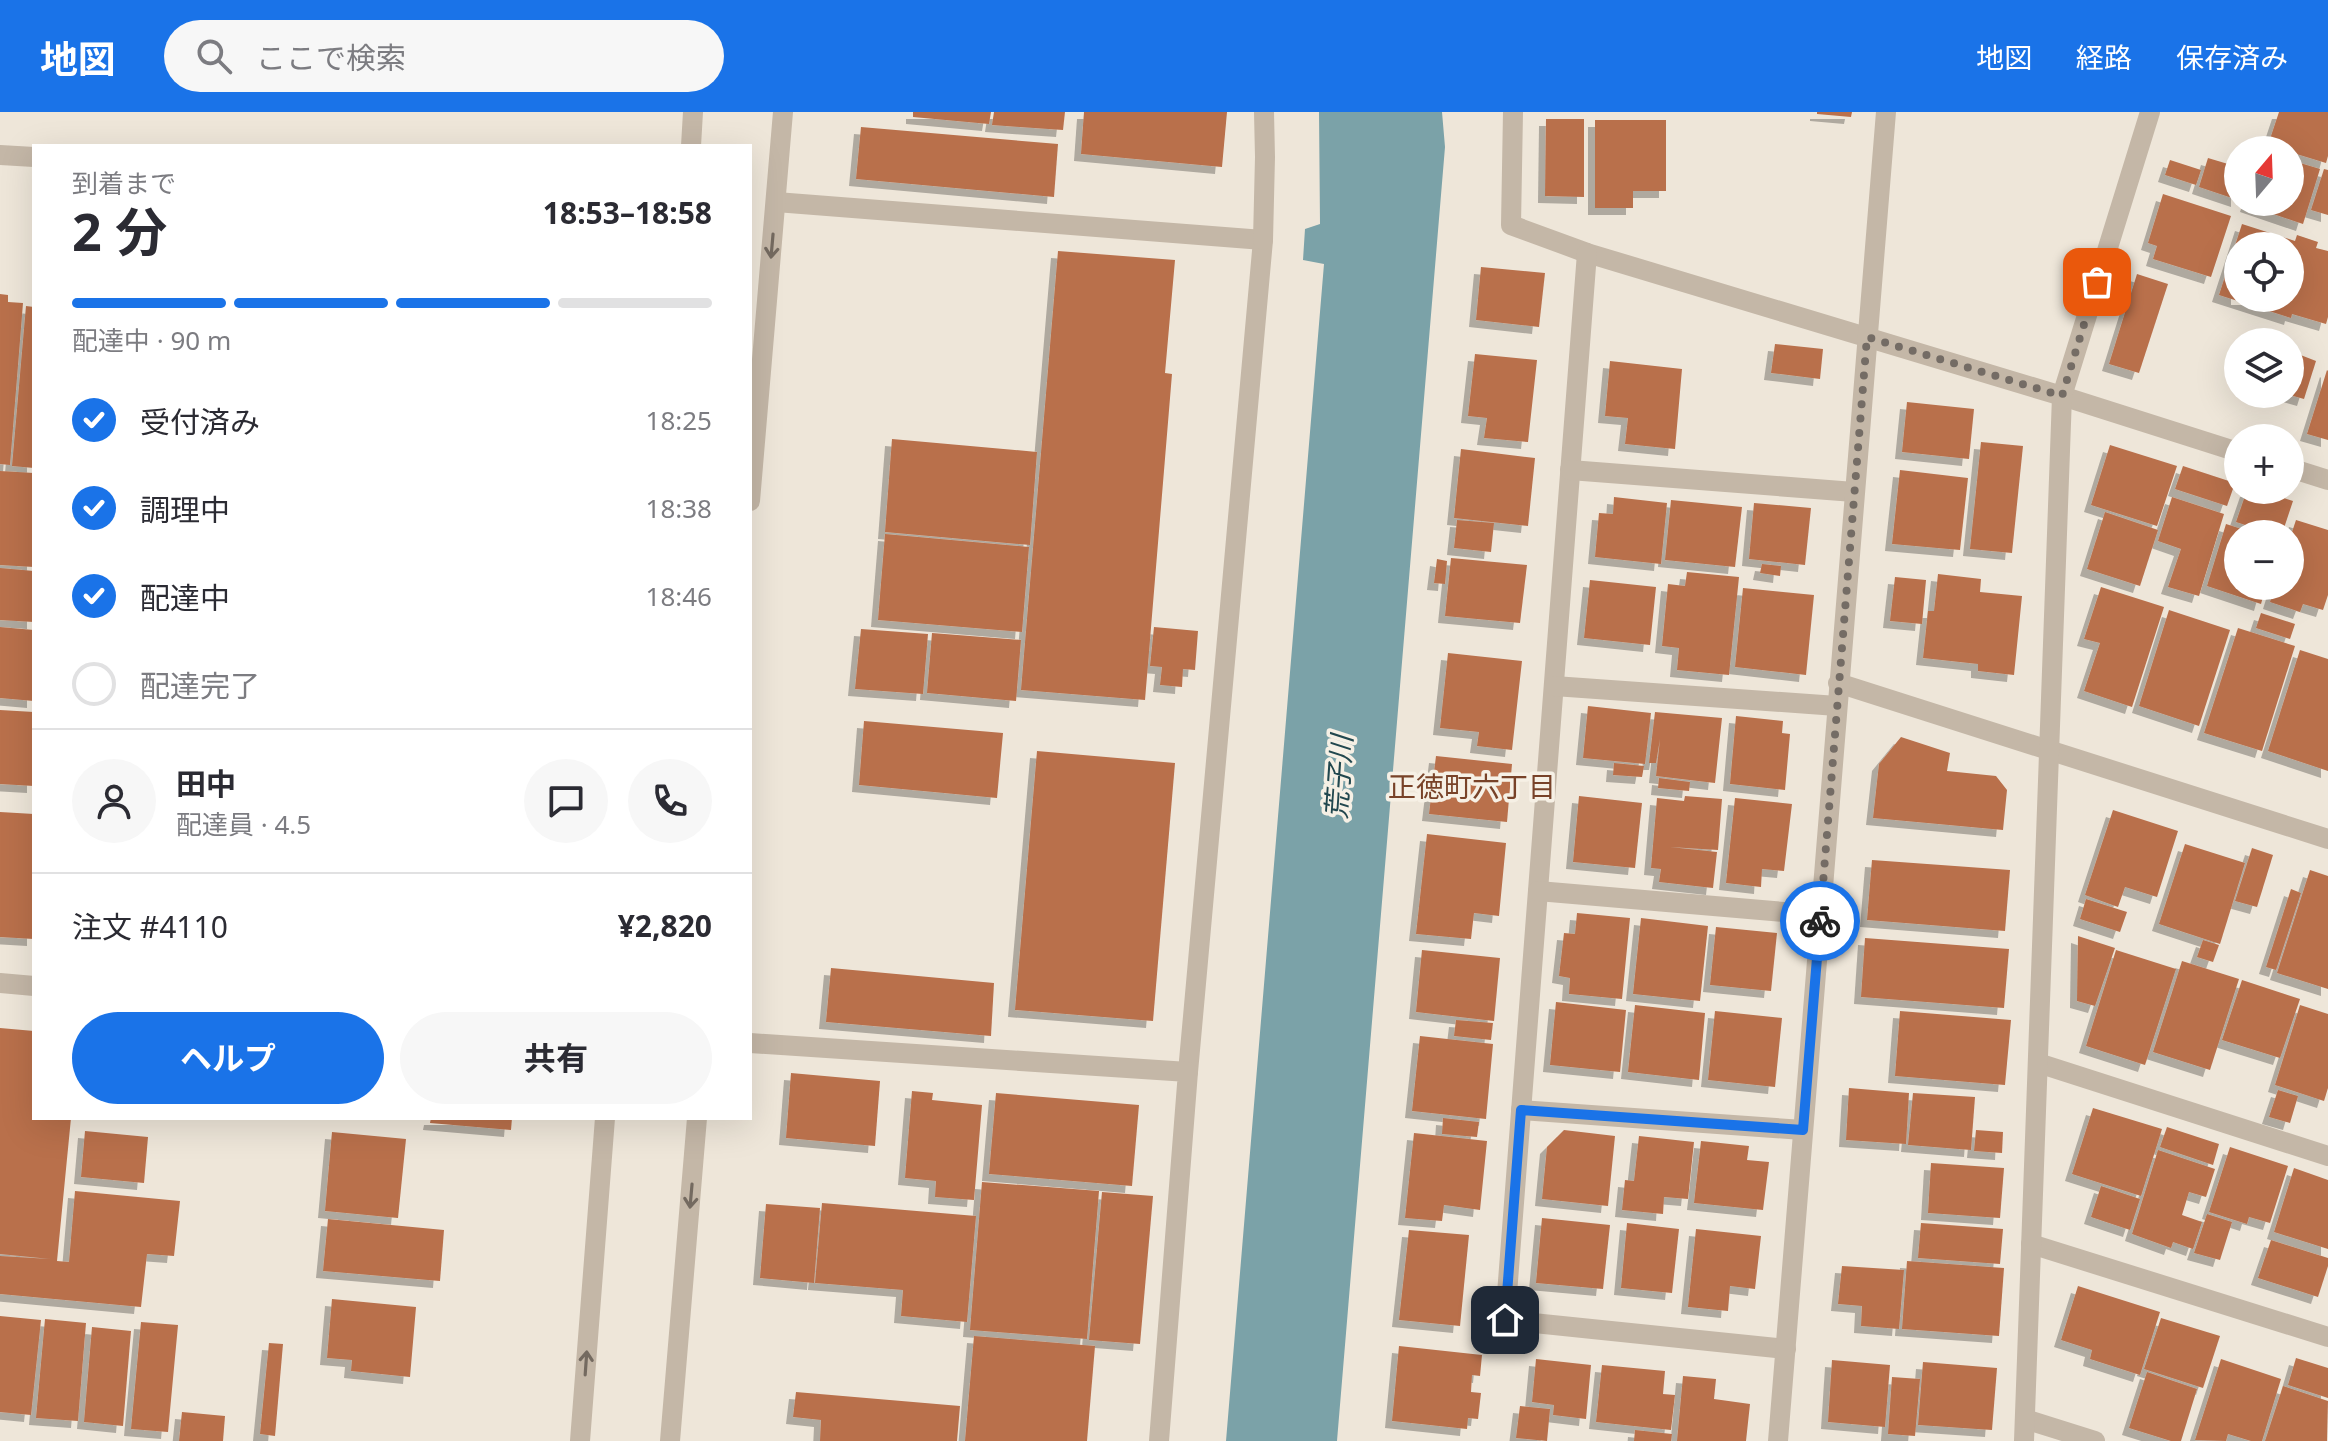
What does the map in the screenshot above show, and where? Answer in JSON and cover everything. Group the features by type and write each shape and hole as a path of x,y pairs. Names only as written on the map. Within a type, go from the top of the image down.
{"street":[{"path":"691,144 693,112"},
{"path":"752,478 783,112"},
{"path":"1159,1441 1188,1072 1263,240 1264,112"},
{"path":"1513,112 1511,225 1587,253 2224,448"},
{"path":"1778,1441 1886,112"},
{"path":"2024,1441 2062,396 2150,112"},
{"path":"0,155 32,157"},
{"path":"776,202 1263,240"},
{"path":"1587,253 1505,1320 1786,1349"},
{"path":"1570,470 1854,492"},
{"path":"2304,472 2328,480"},
{"path":"1838,683 2328,839"},
{"path":"1554,686 1837,706"},
{"path":"1538,891 1820,915"},
{"path":"0,983 32,986"},
{"path":"752,1043 1188,1072"},
{"path":"2038,1063 2328,1156"},
{"path":"1521,1110 1803,1130"},
{"path":"580,1441 605,1120"},
{"path":"670,1441 697,1120"},
{"path":"2031,1244 2328,1337"},
{"path":"2025,1419 2095,1441"}],"water":[{"name":"荒子川","path":"1319,112 1442,112 1445,147 1337,1441 1226,1441 1324,264 1303,260 1305,229 1320,224"}],"building":[{"path":"913,112 991,112 989,124 913,117"},
{"path":"994,112 1065,112 1063,130 992,125"},
{"path":"1084,112 1227,112 1222,167 1081,154"},
{"path":"1817,112 1852,112 1851,117"},
{"path":"2279,112 2328,112 2326,163 2304,156 2304,136 2271,136"},
{"path":"1546,119 1584,119 1584,197 1545,196"},
{"path":"1595,120 1666,120 1666,191 1633,191 1633,208 1595,208"},
{"path":"861,127 1058,144 1054,197 856,179"},
{"path":"2208,158 2224,163 2224,195 2199,187"},
{"path":"2170,160 2201,170 2196,185 2165,175"},
{"path":"2304,164 2320,169 2303,224 2279,216 2304,216"},
{"path":"2324,169 2328,170 2328,215 2311,210"},
{"path":"2163,194 2231,216 2211,277 2153,259 2157,246 2148,243"},
{"path":"2242,224 2267,232 2239,232"},
{"path":"2304,237 2318,242 2316,248 2328,251 2328,317 2326,324 2292,314 2291,318 2272,312 2304,312"},
{"path":"1058,251 1175,260 1165,373 1172,374 1145,700 1021,690"},
{"path":"1481,267 1545,273 1539,327 1476,320"},
{"path":"2137,274 2168,284 2139,373 2109,364"},
{"path":"2224,280 2224,297 2219,295"},
{"path":"0,294 8,295 8,302 23,303 10,465 0,464"},
{"path":"26,306 32,307 32,468 12,466"},
{"path":"1775,344 1823,349 1820,379 1771,373"},
{"path":"1475,354 1537,360 1528,442 1484,438 1487,418 1468,416"},
{"path":"2304,356 2316,361 2304,399"},
{"path":"1610,361 1682,369 1675,449 1625,444 1628,418 1605,416"},
{"path":"2328,371 2328,440 2307,434"},
{"path":"1907,402 1974,409 1969,459 1902,452"},
{"path":"892,439 1037,452 1030,545 885,532"},
{"path":"1981,442 2023,446 2012,553 1970,549"},
{"path":"2110,445 2177,466 2157,526 2091,505"},
{"path":"1461,449 1535,458 1528,526 1454,518"},
{"path":"2183,466 2224,479 2224,504 2228,504 2227,506 2175,489"},
{"path":"1900,470 1968,478 1960,550 1892,544"},
{"path":"0,471 32,473 32,567 0,565"},
{"path":"1614,497 1667,503 1661,564 1595,557 1599,513 1613,514"},
{"path":"2172,497 2224,514 2199,596 2168,587 2181,549 2158,541"},
{"path":"1671,500 1742,507 1735,567 1665,560"},
{"path":"1754,503 1811,508 1805,565 1749,559"},
{"path":"2242,504 2292,504 2287,520 2237,520"},
{"path":"2105,512 2158,530 2140,586 2087,569"},
{"path":"1457,520 1494,523 1491,552 1454,548"},
{"path":"2304,522 2328,530 2328,595 2323,610 2303,604 2300,612 2270,602 2304,600"},
{"path":"2224,531 2224,592 2207,586"},
{"path":"885,534 1029,547 1022,632 878,620"},
{"path":"1451,558 1527,565 1520,623 1445,616"},
{"path":"1437,559 1447,561 1445,584 1434,583"},
{"path":"1762,564 1781,566 1780,576 1760,573"},
{"path":"0,568 32,571 32,622 0,620"},
{"path":"1687,572 1739,577 1729,675 1677,670 1679,648 1662,646 1668,584 1685,586"},
{"path":"1938,574 1981,579 1980,592 2022,596 2014,675 1978,671 1978,664 1923,658 1928,611 1934,611"},
{"path":"1895,577 1926,580 1922,624 1890,621"},
{"path":"1590,580 1656,587 1650,645 1584,638"},
{"path":"2101,587 2164,607 2132,707 2084,691 2100,643 2084,639"},
{"path":"1743,588 1814,595 1806,675 1735,667"},
{"path":"2169,610 2230,630 2199,726 2139,706"},
{"path":"2261,613 2295,624 2290,639 2256,628"},
{"path":"0,627 32,630 32,701 0,698"},
{"path":"1154,627 1198,631 1195,670 1183,669 1182,687 1160,685 1162,667 1150,666"},
{"path":"2238,628 2295,646 2262,751 2204,733"},
{"path":"861,629 928,634 923,694 855,689"},
{"path":"932,633 1021,640 1016,701 927,693"},
{"path":"2300,650 2328,659 2328,771 2268,751"},
{"path":"1448,653 1522,661 1512,750 1477,746 1479,732 1440,728"},
{"path":"1588,706 1651,713 1645,764 1583,758"},
{"path":"0,710 32,712 32,786 0,784"},
{"path":"1655,712 1722,718 1715,783 1656,776 1660,739 1656,763 1649,763"},
{"path":"1736,716 1783,721 1782,733 1790,734 1785,790 1730,784"},
{"path":"864,721 1003,733 997,798 859,785"},
{"path":"1901,737 1950,753 1947,771 1996,776 2007,790 2003,830 1873,818 1879,764"},
{"path":"1037,751 1175,763 1153,1021 1015,1010"},
{"path":"1436,756 1512,764 1507,822 1429,814"},
{"path":"1614,763 1644,766 1642,777 1613,775"},
{"path":"1659,778 1690,782 1689,791 1658,788"},
{"path":"1579,796 1642,803 1635,868 1573,862"},
{"path":"1685,796 1722,799 1718,850 1670,847 1717,852 1713,888 1659,882 1661,869 1651,868 1657,798 1684,801"},
{"path":"1735,798 1792,804 1784,871 1762,869 1761,887 1726,883"},
{"path":"2113,810 2178,831 2157,897 2125,887 2118,907 2085,895"},
{"path":"0,812 32,814 32,939 0,937"},
{"path":"1427,834 1506,843 1499,916 1474,913 1471,939 1416,934"},
{"path":"2185,844 2245,863 2220,944 2159,924"},
{"path":"2252,848 2273,855 2257,907 2235,901"},
{"path":"1872,860 2010,870 2005,931 1867,920"},
{"path":"2310,870 2328,876 2328,989 2277,973"},
{"path":"2291,889 2301,893 2276,970 2266,967"},
{"path":"2086,899 2127,912 2120,932 2080,919"},
{"path":"1577,913 1630,918 1622,999 1569,994 1570,978 1559,976 1564,933 1575,934"},
{"path":"1641,918 1708,926 1700,1001 1633,994"},
{"path":"1716,927 1777,933 1771,991 1710,985"},
{"path":"2078,936 2115,948 2095,1006 2077,1001"},
{"path":"1865,938 2009,949 2004,1008 1861,997"},
{"path":"2203,940 2219,945 2213,962 2197,957"},
{"path":"1422,950 1500,958 1494,1021 1416,1012"},
{"path":"2116,950 2176,969 2145,1065 2086,1046"},
{"path":"2182,961 2239,979 2210,1070 2153,1052"},
{"path":"831,968 994,983 991,1036 826,1022"},
{"path":"2242,980 2300,999 2280,1058 2222,1040"},
{"path":"1556,1002 1626,1010 1620,1072 1550,1065"},
{"path":"1635,1005 1705,1013 1699,1080 1628,1072"},
{"path":"2300,1005 2328,1014 2328,1088 2324,1101 2275,1085"},
{"path":"1715,1011 1782,1018 1775,1087 1708,1080"},
{"path":"1900,1011 2011,1020 2005,1085 1895,1076"},
{"path":"1456,1020 1493,1023 1491,1040 1454,1036"},
{"path":"0,1028 32,1031 32,1120 71,1120 57,1261 69,1262 75,1191 180,1201 174,1256 147,1254 141,1307 0,1294 0,1256 50,1259 0,1254"},
{"path":"1420,1036 1493,1044 1486,1119 1412,1111"},
{"path":"791,1073 880,1081 875,1146 786,1138"},
{"path":"1849,1088 1909,1093 1906,1144 1846,1140"},
{"path":"2278,1090 2298,1096 2290,1123 2269,1117"},
{"path":"912,1091 933,1093 932,1100 982,1105 974,1200 935,1197 936,1181 905,1178"},
{"path":"996,1093 1139,1105 1132,1186 989,1174"},
{"path":"1913,1093 1975,1097 1971,1150 1908,1145"},
{"path":"2093,1108 2162,1129 2141,1196 2072,1174"},
{"path":"1443,1118 1479,1122 1477,1137 1442,1134"},
{"path":"431,1120 512,1120 511,1130 430,1123"},
{"path":"2167,1127 2219,1144 2213,1165 2160,1147"},
{"path":"1564,1130 1615,1136 1608,1206 1542,1199 1547,1147"},
{"path":"1976,1130 2003,1132 2002,1153 1974,1151"},
{"path":"85,1131 148,1137 144,1183 81,1177"},
{"path":"332,1132 406,1139 398,1218 325,1211"},
{"path":"1414,1133 1487,1141 1480,1210 1444,1205 1442,1221 1405,1218"},
{"path":"1639,1136 1694,1142 1688,1199 1664,1197 1663,1214 1622,1210 1625,1180 1634,1181"},
{"path":"1701,1141 1749,1146 1747,1160 1769,1162 1763,1210 1694,1203"},
{"path":"2230,1147 2288,1166 2270,1223 2249,1217 2247,1224 2209,1212"},
{"path":"2158,1150 2215,1169 2206,1197 2189,1192 2182,1215 2202,1222 2193,1249 2173,1242 2171,1248 2132,1234"},
{"path":"1931,1163 2004,1168 2000,1218 1928,1213"},
{"path":"2294,1168 2328,1180 2328,1249 2274,1232"},
{"path":"982,1182 1099,1191 1087,1339 970,1330"},
{"path":"2101,1186 2140,1199 2130,1230 2091,1217"},
{"path":"1102,1192 1153,1196 1140,1344 1089,1340"},
{"path":"822,1203 976,1216 967,1322 901,1316 903,1290 815,1283"},
{"path":"766,1204 820,1208 814,1283 760,1278"},
{"path":"2207,1214 2232,1222 2220,1260 2194,1253"},
{"path":"1542,1218 1610,1225 1603,1289 1536,1283"},
{"path":"328,1219 444,1230 440,1281 323,1271"},
{"path":"1627,1223 1679,1229 1672,1293 1621,1288"},
{"path":"1921,1223 2003,1229 2000,1264 1918,1258"},
{"path":"1696,1229 1761,1236 1755,1289 1730,1286 1728,1311 1688,1307"},
{"path":"1409,1230 1469,1235 1460,1326 1399,1320"},
{"path":"2271,1240 2328,1258 2318,1297 2258,1278"},
{"path":"1907,1261 2004,1268 1999,1336 1902,1329"},
{"path":"1842,1266 1904,1270 1899,1329 1861,1326 1862,1306 1838,1304"},
{"path":"2078,1286 2160,1312 2140,1375 2090,1359 2092,1350 2061,1340"},
{"path":"332,1299 416,1307 410,1377 351,1371 352,1360 327,1358"},
{"path":"0,1316 41,1320 31,1415 0,1412"},
{"path":"2161,1318 2220,1336 2203,1388 2144,1369"},
{"path":"45,1319 86,1323 78,1421 36,1418"},
{"path":"141,1322 178,1325 168,1432 131,1429"},
{"path":"92,1327 131,1331 123,1426 84,1422"},
{"path":"974,1336 1095,1346 1087,1441 965,1441"},
{"path":"269,1343 283,1344 275,1436 260,1434"},
{"path":"1399,1346 1482,1355 1480,1376 1472,1375 1471,1392 1481,1393 1478,1419 1468,1418 1467,1429 1392,1421"},
{"path":"2296,1358 2328,1368 2328,1398 2288,1385"},
{"path":"1536,1359 1591,1365 1586,1419 1553,1415 1554,1405 1532,1402"},
{"path":"2221,1359 2281,1379 2262,1441 2228,1434 2226,1441 2195,1440"},
{"path":"1832,1360 1890,1365 1885,1427 1828,1422"},
{"path":"1923,1362 1997,1368 1992,1430 1918,1425"},
{"path":"1602,1365 1665,1371 1663,1394 1675,1395 1671,1430 1596,1422"},
{"path":"2147,1372 2197,1389 2181,1441 2171,1441 2129,1428"},
{"path":"1683,1376 1716,1379 1714,1399 1750,1404 1746,1441 1677,1441"},
{"path":"1892,1377 1920,1379 1915,1436 1888,1434"},
{"path":"2283,1386 2328,1401 2327,1441 2265,1441"},
{"path":"796,1392 960,1406 957,1441 820,1441 821,1420 793,1417"},
{"path":"1520,1406 1550,1409 1547,1441 1516,1438"},
{"path":"182,1412 225,1416 223,1441 179,1441"},
{"path":"1635,1430 1672,1434 1671,1441 1634,1441"}],"way so far":[{"path":"1820,921 1867,337 2062,396 2097,282"}],"district":[{"name":"正徳町六丁目","path":"1472,786"}],"route":[{"path":"1505,1320 1521,1110 1803,1130 1820,921"}]}
